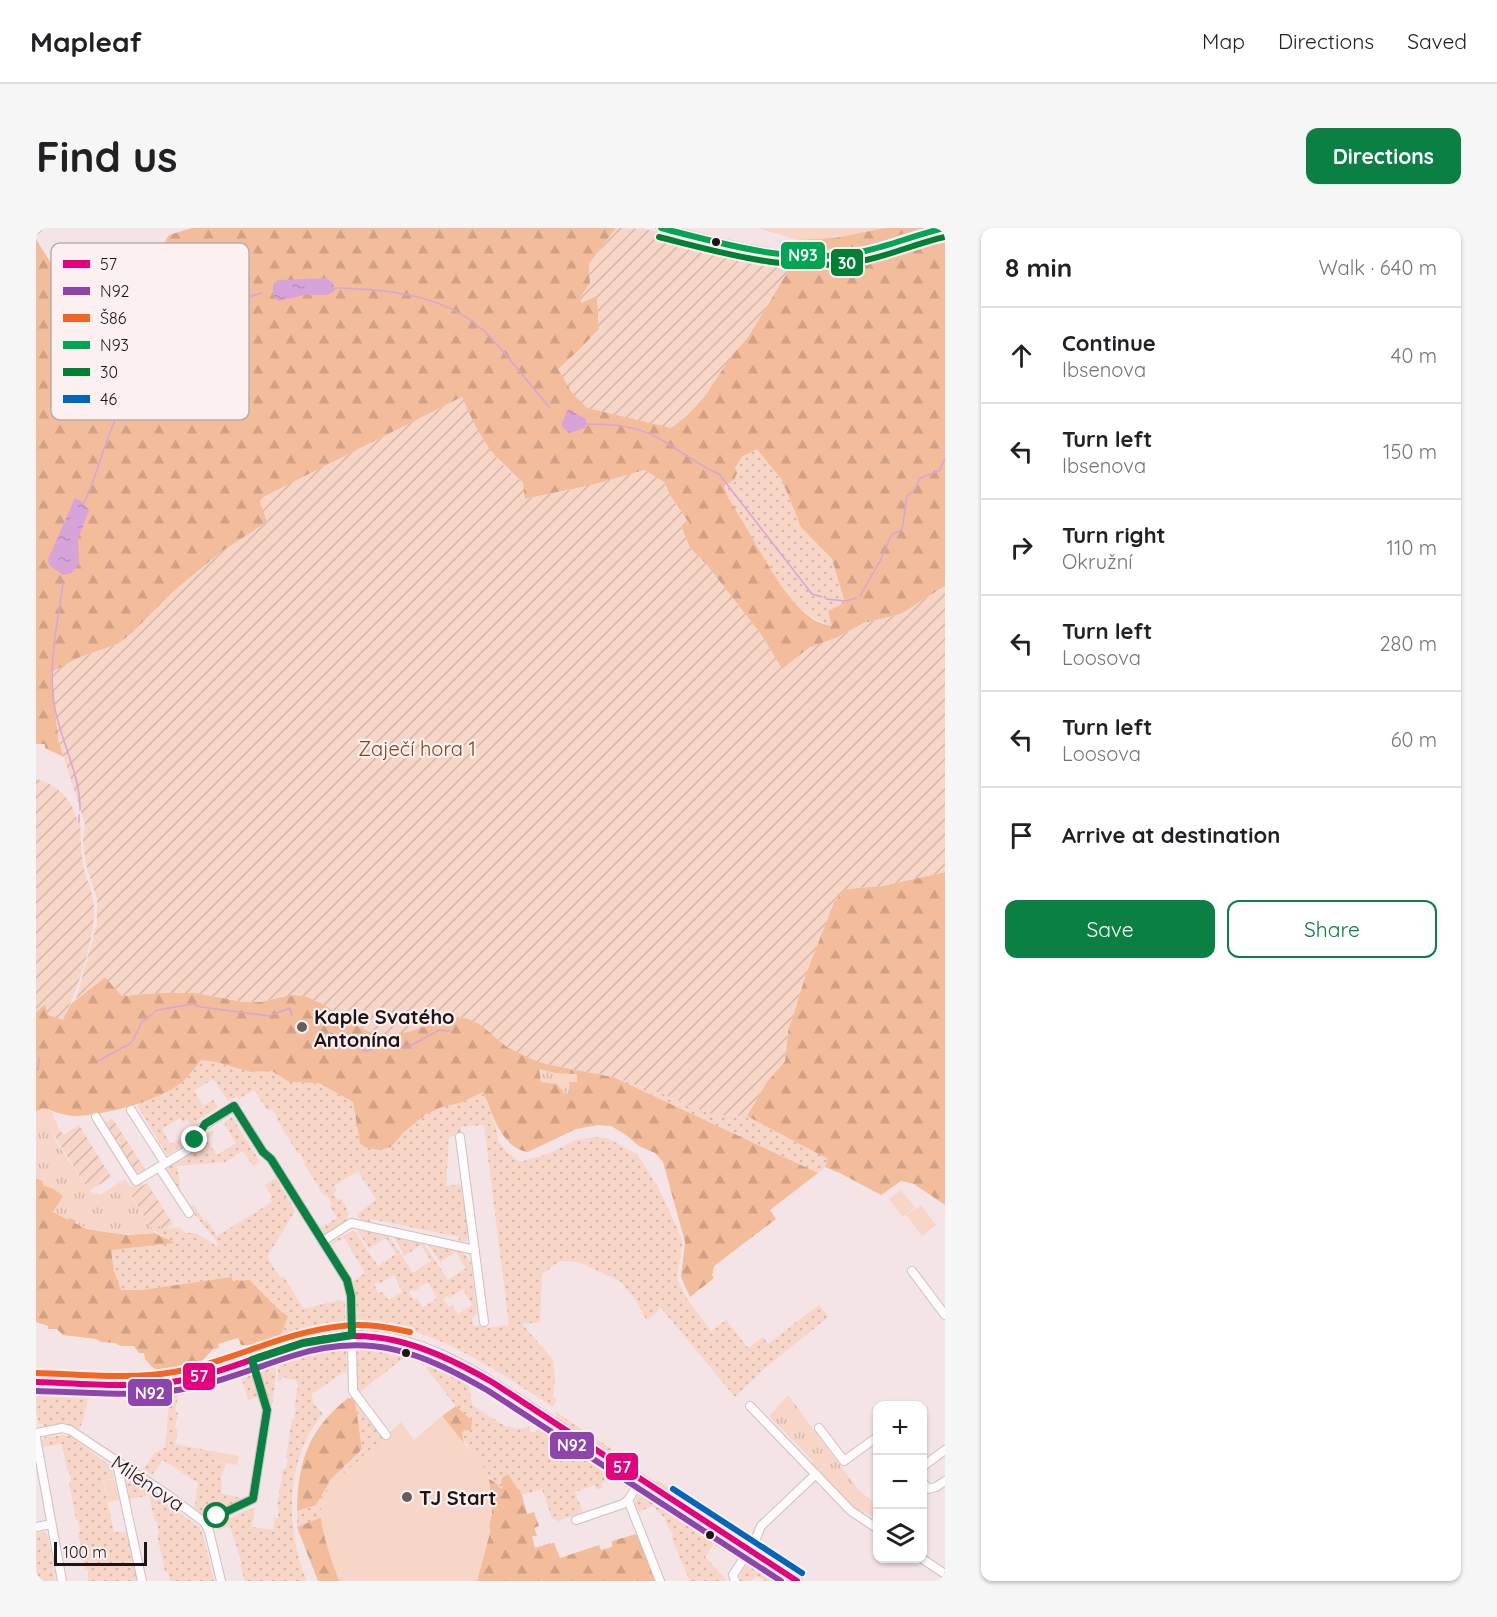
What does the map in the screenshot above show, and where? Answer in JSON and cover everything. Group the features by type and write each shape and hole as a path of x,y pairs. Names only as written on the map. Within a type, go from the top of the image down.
{"street":[{"path":"661,228 768,254 795,257 839,255 864,251 945,228"},
{"path":"96,1117 136,1181 189,1149 202,1127 234,1106 263,1152 271,1159 347,1280 351,1296 353,1391 386,1435"},
{"path":"131,1110 189,1213"},
{"path":"460,1137 484,1322"},
{"path":"323,1242 351,1223 475,1250"},
{"path":"912,1271 945,1316"},
{"path":"36,1382 173,1382 218,1371 303,1343 368,1334 408,1341 446,1356 492,1382 797,1581"},
{"path":"204,1522 253,1499 267,1410 252,1360"},
{"path":"750,1406 851,1511 873,1526"},
{"name":"Milénova","path":"36,1433 62,1428 70,1430 204,1522 209,1531 221,1581"},
{"path":"819,1428 844,1461 873,1440"},
{"path":"36,1438 62,1581"},
{"path":"927,1463 945,1450"},
{"path":"120,1464 118,1469 142,1581"},
{"path":"734,1578 761,1526 816,1474"},
{"path":"576,1520 623,1504 642,1479"},
{"path":"927,1488 936,1487 945,1481"},
{"path":"628,1500 660,1581"},
{"path":"36,1527 51,1524"},
{"path":"927,1562 945,1574"}],"green space":[{"path":"192,228 616,228 589,264 590,283 580,298 597,295 599,329 582,347 587,408 624,416 733,354 748,337 790,268 766,258 800,262 866,256 945,234 945,586 901,614 864,623 838,637 809,648 782,669 760,633 706,564 690,548 681,526 689,523 669,494 665,483 645,470 592,485 524,499 523,483 488,449 476,431 462,397 260,499 267,522 221,552 175,590 118,644 80,657 58,739 64,757 45,748 45,744 36,744 36,239 51,263 51,420 249,420 249,243 164,243 169,235","holes":["757,449 782,480 801,527 832,559 845,603 828,611 832,626 818,622 792,600 768,566 728,498 724,486 734,480 737,473 735,468 742,457"]},
{"path":"616,228 645,229 766,258 790,268 748,337 733,354 705,396 688,415 671,428 587,408 572,393 558,369 599,329 597,296 581,303 580,298 590,283 589,264"},
{"path":"759,228 926,228 863,246 798,252 800,240"},
{"path":"759,228 885,228 835,238 799,240"},
{"name":"Zaječí hora 1","path":"462,397 486,444 502,464 523,483 525,499 592,485 645,470 665,483 669,494 689,523 681,527 690,548 706,564 760,633 782,669 809,648 838,637 864,623 901,614 945,586 945,872 882,886 846,889 834,902 807,971 788,1031 785,1061 766,1083 747,1116 708,1113 661,1093 613,1077 531,1059 507,1047 480,1024 458,1017 390,1035 369,1032 305,996 293,995 259,1002 245,1002 195,993 122,996 105,977 76,999 97,924 97,899 86,865 83,841 85,824 58,739 51,672 80,657 118,644 175,590 221,552 267,522 259,499"},
{"path":"757,448 782,480 801,527 832,559 845,604 832,626 814,618 784,590 728,498 724,485 734,480 740,461"},
{"path":"36,779 58,789 68,800 80,822 83,863 93,900 93,928 86,961 63,1020 48,1015 45,1004 36,1012"},
{"path":"945,872 945,1205 914,1184 901,1181 881,1195 825,1167 828,1159 747,1116 766,1083 785,1061 788,1031 807,971 834,902 846,889 882,886"},
{"path":"105,977 122,996 186,992 235,1001 259,1002 287,996 304,996 323,1004 366,1030 379,1033 405,1032 458,1017 469,1019 480,1024 507,1047 546,1064 613,1077 818,1173 770,1210 776,1219 714,1266 712,1275 714,1278 690,1297 681,1277 685,1242 663,1162 655,1153 639,1146 611,1126 598,1125 576,1129 528,1152 511,1144 499,1129 483,1092 460,1103 426,1114 404,1132 391,1147 378,1150 365,1147 360,1143 353,1102 319,1083 289,1082 272,1071 251,1072 201,1060 186,1079 174,1088 132,1106 75,1116 43,1108 36,1112 36,1012 45,1004 63,1019 71,1004"},
{"path":"200,1060 251,1072 272,1071 289,1082 319,1083 353,1102 360,1143 391,1147 404,1132 426,1114 460,1103 483,1092 496,1126 498,1141 520,1162 548,1154 576,1140 594,1137 607,1138 637,1154 659,1189 683,1241 677,1278 687,1299 711,1331 726,1320 748,1348 763,1337 768,1344 819,1305 828,1317 765,1368 735,1397 661,1308 647,1321 636,1301 621,1282 579,1262 560,1261 542,1274 540,1322 522,1324 555,1362 553,1363 555,1377 553,1397 557,1399 553,1407 482,1362 445,1343 406,1329 360,1322 353,1281 365,1273 344,1238 331,1245 333,1241 354,1230 378,1266 396,1254 386,1238 369,1249 357,1230 389,1236 413,1273 431,1261 421,1245 404,1256 394,1237 424,1244 448,1280 466,1268 456,1252 440,1262 428,1245 463,1252 471,1263 477,1314 472,1317 473,1326 486,1325 487,1328 509,1325 484,1125 461,1127 462,1134 449,1137 446,1186 462,1184 467,1241 458,1242 459,1237 371,1219 369,1223 360,1220 357,1214 376,1200 358,1171 334,1186 337,1191 333,1194 338,1200 341,1198 348,1216 344,1223 324,1234 320,1228 337,1218 330,1206 332,1204 326,1195 324,1196 273,1110 267,1110 254,1090 239,1099 237,1096 228,1101 213,1079 194,1091 203,1106 213,1100 218,1107 196,1121 200,1128 193,1139 187,1143 183,1137 194,1130 188,1120 183,1123 180,1118 162,1129 170,1144 180,1139 184,1144 167,1155 138,1107 138,1103 158,1097 174,1088","holes":["394,1275 402,1292 388,1300 383,1292 379,1293 374,1285","428,1282 437,1298 423,1307 417,1298 414,1300 409,1292 412,1289 414,1291","463,1289 472,1305 458,1314 452,1305 449,1307 443,1299 447,1296 449,1298"]},
{"path":"539,1069 577,1074 577,1082 569,1082 570,1093 564,1094 557,1084 541,1082"},
{"path":"613,1077 661,1093 708,1113 747,1116 828,1159 825,1167 818,1173"},
{"path":"43,1108 51,1110 60,1131 54,1135 55,1140 89,1191 100,1195 125,1179 131,1187 141,1181 143,1186 130,1195 155,1233 124,1234 94,1230 53,1212 63,1196 43,1185 43,1181 36,1178 36,1112"},
{"path":"232,1117 260,1162 253,1166 243,1151 225,1162 177,1166 181,1192 191,1206 194,1205 204,1221 207,1220 217,1236 272,1202 270,1198 272,1197 265,1185 276,1178 295,1211 267,1257 280,1278 283,1276 304,1309 339,1300 345,1302 345,1323 341,1329 300,1336 278,1347 231,1277 121,1291 114,1271 111,1250 174,1243 153,1230 160,1225 164,1230 179,1227 186,1233 196,1233 218,1247 216,1240 189,1208 166,1170 168,1165 212,1130 214,1133 207,1141 217,1155 236,1143 224,1123"},
{"path":"112,1118 145,1169 136,1175 104,1124"},
{"path":"79,1125 111,1177 89,1191 54,1135 60,1131 64,1135"},
{"path":"36,1178 43,1181 43,1185 64,1196 53,1212 75,1220 75,1223 87,1229 128,1235 155,1233 175,1243 111,1250 114,1271 121,1290 142,1290 231,1277 233,1281 249,1280 281,1312 288,1316 278,1343 267,1346 241,1345 238,1338 218,1344 219,1348 213,1349 191,1373 167,1377 152,1367 145,1359 144,1353 139,1353 134,1346 121,1346 96,1339 63,1335 57,1329 48,1329 48,1326 36,1322"},
{"path":"147,1183 173,1224 164,1231 160,1226 153,1230 130,1194"},
{"path":"901,1190 915,1207 903,1217 889,1199"},
{"path":"921,1205 936,1225 922,1236 906,1215"},
{"path":"355,1345 385,1347 430,1361 424,1366 406,1356 360,1392 362,1396 360,1397 357,1391"},
{"path":"346,1347 347,1374 344,1372 312,1394 313,1403 323,1414 301,1451 295,1473 292,1517 295,1540 307,1581 245,1581 230,1526 218,1530 214,1525 255,1507 252,1527 273,1530 275,1518 278,1518 279,1508 277,1507 283,1469 286,1469 288,1459 286,1458 298,1385 296,1380 285,1376 278,1382 278,1363 315,1352"},
{"path":"433,1362 468,1379 472,1405 505,1426 520,1429 530,1426 530,1432 536,1432 537,1426 559,1430 629,1477 632,1483 630,1489 609,1476 602,1483 603,1488 597,1490 595,1485 575,1492 583,1512 558,1521 552,1518 542,1489 522,1495 508,1474 502,1478 503,1487 501,1489 472,1454 462,1432 472,1421 456,1406 426,1368"},
{"path":"275,1363 276,1378 271,1410 266,1394 248,1400 242,1379 178,1396 175,1428 178,1429 175,1444 216,1452 214,1461 226,1464 220,1480 222,1481 221,1493 248,1500 221,1512 201,1514 194,1511 198,1483 163,1460 152,1475 143,1469 155,1453 165,1447 171,1392 208,1385"},
{"path":"36,1393 91,1393 78,1431 45,1428 44,1425 39,1424"},
{"path":"788,1395 857,1488 873,1502 873,1517 865,1512 862,1514 851,1506 810,1464 813,1461 769,1416"},
{"path":"348,1398 355,1401 362,1449 331,1479 316,1505 297,1511 300,1477 308,1448 323,1422"},
{"path":"355,1401 384,1437 330,1514 297,1527 297,1511 316,1505 331,1479 362,1449"},
{"path":"456,1406 472,1421 471,1431 462,1432 464,1444 442,1416"},
{"path":"556,1412 631,1462 631,1466 557,1418"},
{"name":"TJ Start","path":"442,1416 484,1468 489,1479 492,1514 490,1532 477,1581 339,1581 321,1519 322,1501 326,1492 401,1422 414,1440"},
{"path":"70,1436 111,1466 114,1477 103,1481 114,1532 127,1532 137,1581 88,1581 88,1570 85,1570 78,1533 80,1532 78,1520 76,1520 69,1482 71,1481 69,1470 67,1470 62,1444 43,1447 41,1442 45,1437"},
{"path":"216,1452 239,1456 237,1465 214,1461"},
{"path":"508,1474 522,1495 527,1514 534,1512 539,1526 534,1528 537,1536 532,1536 535,1548 554,1543 560,1558 599,1545 601,1550 612,1547 612,1541 636,1534 657,1581 477,1581 490,1532 492,1514 489,1479 501,1489 503,1487 502,1478"},
{"path":"127,1476 199,1527 214,1581 170,1581 168,1572 165,1572 157,1534 159,1533 157,1522 155,1522 149,1495 130,1499 125,1477"},
{"path":"114,1479 119,1500 108,1502 104,1481"},
{"path":"657,1480 743,1537 741,1539 655,1482"},
{"path":"644,1488 738,1548 741,1553 739,1561 714,1544 705,1557 727,1581 690,1581 671,1537 673,1535 666,1519 653,1506 638,1512 636,1499"},
{"path":"330,1514 343,1581 318,1581 297,1527"},
{"path":"43,1532 48,1536 56,1581 36,1581 36,1533"},
{"path":"751,1559 787,1581 765,1581 757,1576 751,1581 740,1581 741,1573"}],"water":[{"path":"326,278 333,283 335,291 327,295 305,295 278,301 273,295 273,284 279,280"},
{"path":"568,409 586,419 585,428 569,433 561,426"},
{"path":"75,498 89,510 78,539 79,563 72,573 63,575 49,565 48,559"}],"waterway":[{"path":"335,288 377,290 418,297 457,312 490,337 550,408"},
{"path":"249,297 262,293"},
{"path":"84,503 115,420"},
{"path":"584,424 613,425 641,430 719,474 812,594 822,597"},
{"path":"860,596 892,534 902,530 907,496 915,489 920,478 939,471 945,459"},
{"path":"63,583 54,643 52,688 60,730 77,783 80,810"},
{"path":"826,599 846,601 856,598"},
{"path":"79,815 79,822"},
{"path":"98,1061 131,1043 142,1022 157,1010 193,1004 269,1016 290,1008 292,1016"},
{"path":"331,1033 365,1051 383,1046 408,1047 439,1030 450,1031"},
{"path":"36,1069 38,1069 39,1058"}],"transit line":[{"name":"N93","path":"661,228 762,252 813,256 865,251 945,228"},
{"name":"30","path":"659,237 736,256 787,264 813,265 866,260 945,237"},
{"name":"Š86","path":"36,1373 123,1376 157,1374 195,1367 320,1329 359,1325 410,1332"},
{"name":"57","path":"36,1382 125,1385 178,1381 320,1339 346,1336 396,1341 444,1357 492,1382 797,1581"},
{"name":"N92","path":"36,1391 107,1394 178,1390 207,1384 319,1349 345,1345 393,1349 439,1365 487,1390 781,1581"},
{"name":"46","path":"673,1489 802,1573"}],"place":[{"name":"Kaple Svatého Antonína","path":"302,1027"},
{"name":"TJ Start","path":"407,1497"}],"route":[{"path":"195,1140 205,1124 234,1106 263,1152 271,1159 347,1280 351,1296 352,1335 303,1343 252,1360 267,1410 253,1499 217,1516"}]}
